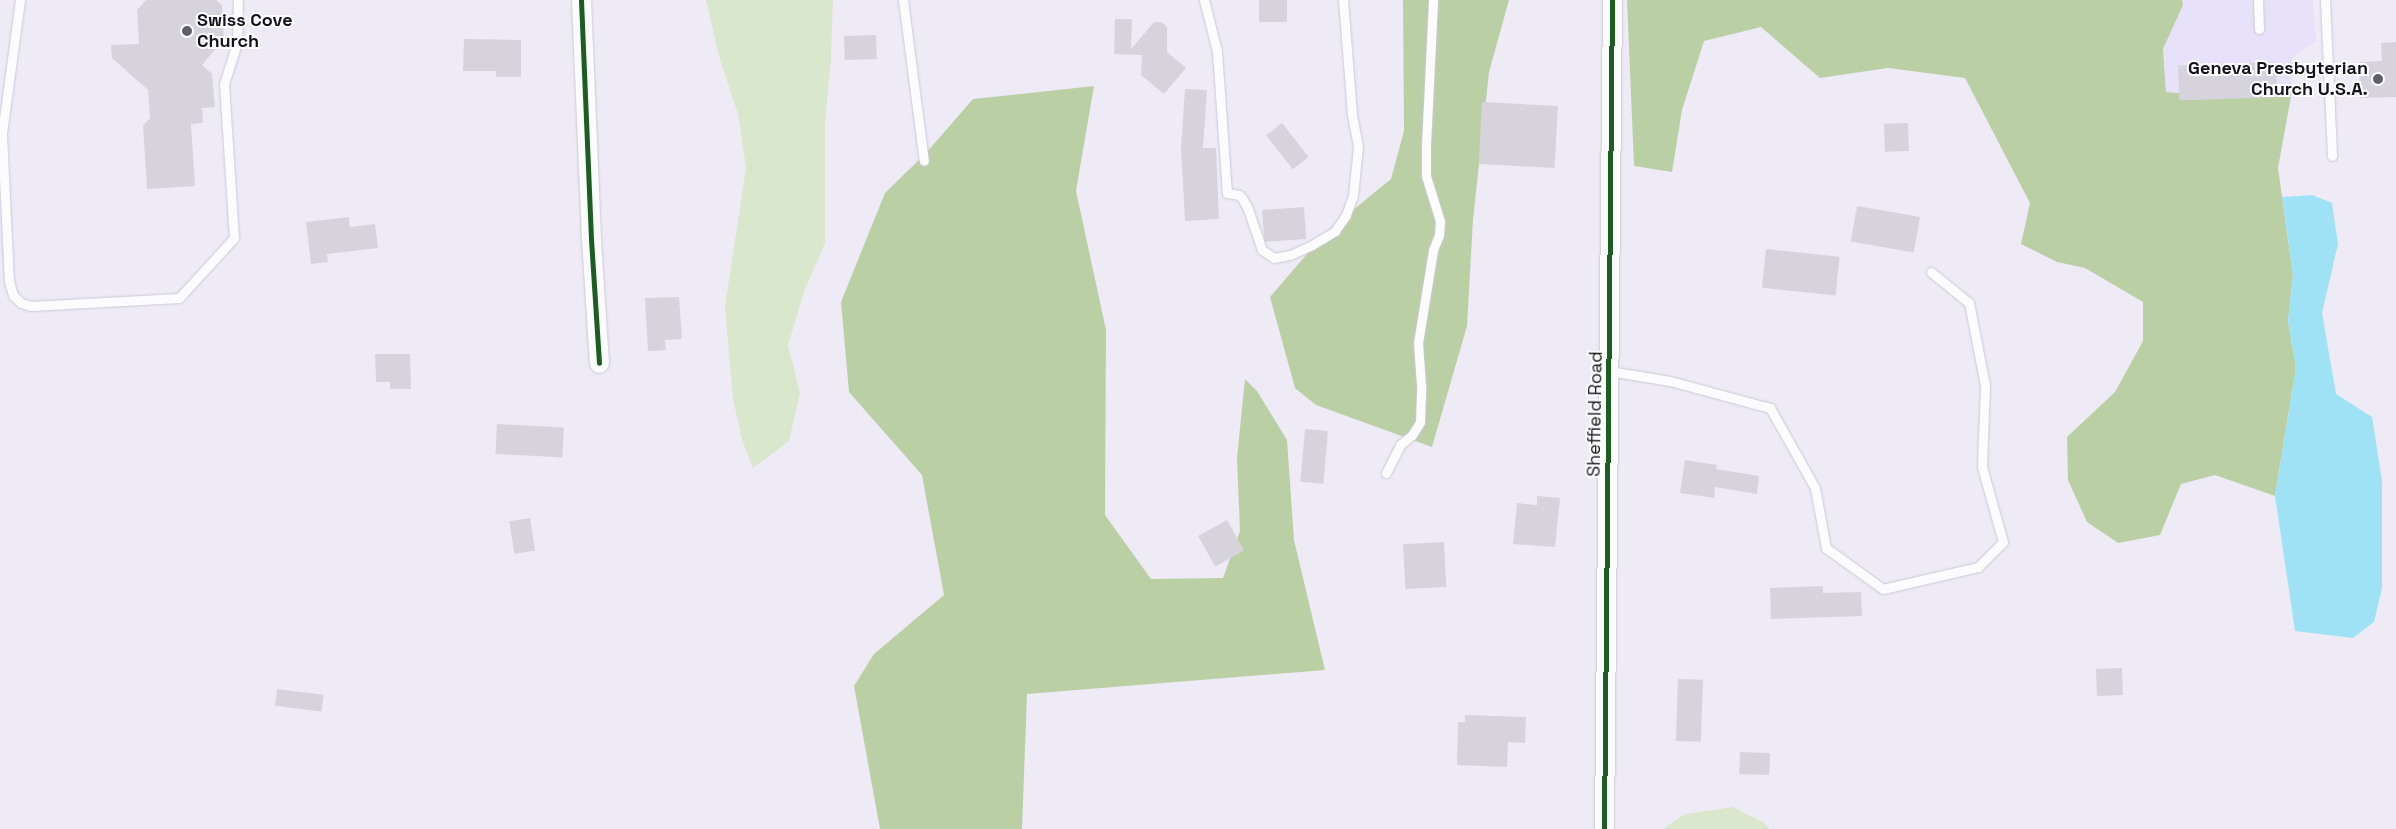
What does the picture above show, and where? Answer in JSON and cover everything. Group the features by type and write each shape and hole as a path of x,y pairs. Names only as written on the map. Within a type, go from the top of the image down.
{"street":[{"path":"582,0 591,239 599,363"},
{"name":"Sheffield Road","path":"1604,829 1612,0"}],"lane":[{"path":"20,0 2,134 4,257 13,295 21,303 31,306 179,298 234,238 224,84 237,43 238,0"},
{"path":"903,0 924,161"},
{"path":"1204,0 1217,51 1227,193 1239,195 1242,198 1248,209 1262,250 1274,258 1290,255 1312,245 1334,230 1346,215 1354,196 1358,146 1352,114 1343,0"},
{"path":"1386,473 1400,445 1412,435 1420,422 1421,385 1418,343 1433,250 1439,235 1440,221 1426,176 1433,0"},
{"path":"2258,0 2259,29"},
{"path":"2325,0 2332,156"},
{"path":"1609,371 1670,381 1770,408 1814,488 1826,548 1883,590 1978,568 2003,542 1982,467 1985,385 1969,303 1931,272"}],"shaded area":[{"path":"2182,0 2313,0 2316,41 2293,57 2292,91 2220,97 2166,92 2163,49 2183,5"}],"green space":[{"path":"706,0 833,0 831,58 825,124 825,243 804,292 788,345 800,393 789,441 753,468 742,440 733,399 725,307 746,168 738,114 719,56"},
{"path":"1403,0 1509,0 1489,72 1473,220 1467,326 1432,447 1316,405 1295,388 1270,297 1325,233 1391,179 1404,131"},
{"path":"1627,0 2182,0 2183,5 2163,49 2166,92 2220,97 2292,91 2278,168 2293,275 2288,321 2296,368 2275,496 2215,475 2181,484 2160,535 2118,543 2087,522 2068,480 2067,437 2115,392 2143,341 2143,302 2085,268 2057,262 2021,244 2030,203 1965,78 1888,68 1820,78 1761,27 1704,41 1682,110 1672,172 1634,166"},
{"path":"1094,86 1076,191 1106,330 1105,515 1151,579 1223,578 1240,531 1237,458 1245,379 1257,391 1287,440 1294,540 1325,670 1027,694 1022,829 880,829 854,686 874,654 944,595 922,475 849,392 841,302 885,193 926,153 973,99"},
{"path":"1733,807 1763,822 1770,829 1663,829 1685,814"}],"water":[{"path":"2312,195 2332,203 2338,244 2322,313 2336,394 2372,417 2382,481 2382,588 2374,622 2353,638 2295,631 2275,496 2296,368 2288,321 2293,275 2282,197"}],"building":[{"path":"146,0 216,0 222,5 224,39 202,65 212,74 215,107 202,108 203,123 191,124 195,186 147,189 143,126 150,118 148,90 112,58 111,45 139,44 137,10"},
{"path":"1259,0 1287,0 1287,22 1259,22"},
{"path":"1115,19 1132,19 1131,49 1154,22 1162,22 1167,27 1167,52 1186,68 1164,94 1141,75 1142,55 1114,54"},
{"path":"876,35 877,59 845,60 844,36"},
{"path":"464,39 521,40 521,77 496,77 496,71 463,71"},
{"name":"Geneva Presbyterian Church U.S.A.","path":"2396,42 2396,97 2360,98 2359,62 2382,61 2381,43"},
{"path":"2276,62 2277,97 2179,100 2178,65"},
{"path":"1185,89 1207,90 1203,148 1216,148 1219,219 1185,221 1181,148"},
{"path":"1482,102 1558,106 1555,168 1479,164"},
{"path":"1282,123 1308,157 1293,169 1266,135"},
{"path":"1908,123 1909,151 1885,152 1884,124"},
{"path":"1857,206 1920,217 1914,253 1851,241"},
{"path":"1304,207 1306,239 1264,242 1262,210"},
{"path":"349,217 350,227 375,224 378,248 327,254 328,262 311,264 306,222"},
{"path":"1766,249 1840,257 1836,296 1762,288"},
{"path":"679,297 682,339 665,340 666,350 648,351 645,298"},
{"path":"375,354 410,354 411,389 390,389 390,382 376,382"},
{"path":"497,424 564,428 562,457 495,454"},
{"path":"1305,429 1328,431 1323,484 1300,482"},
{"path":"1685,460 1717,465 1716,469 1759,476 1757,494 1715,487 1714,498 1680,493"},
{"path":"1537,496 1560,498 1555,547 1513,544 1517,503 1537,505"},
{"path":"530,518 535,551 514,554 509,521"},
{"path":"1227,520 1244,551 1215,567 1198,536"},
{"path":"1444,542 1446,587 1405,589 1403,544"},
{"path":"1823,586 1823,593 1861,592 1862,616 1771,619 1770,588"},
{"path":"2122,668 2123,695 2097,696 2096,669"},
{"path":"1678,679 1703,680 1701,742 1676,741"},
{"path":"277,689 324,695 322,712 275,706"},
{"path":"1465,715 1526,717 1525,743 1508,742 1507,767 1457,765 1458,722 1465,722"},
{"path":"1740,752 1770,753 1769,775 1739,774"}],"cycle path":[{"path":"581,0 591,239 599,363"},
{"path":"1604,829 1612,0"}],"place":[{"name":"Swiss Cove Church","path":"187,31"},
{"name":"Geneva Presbyterian Church U.S.A.","path":"2378,79"}]}
